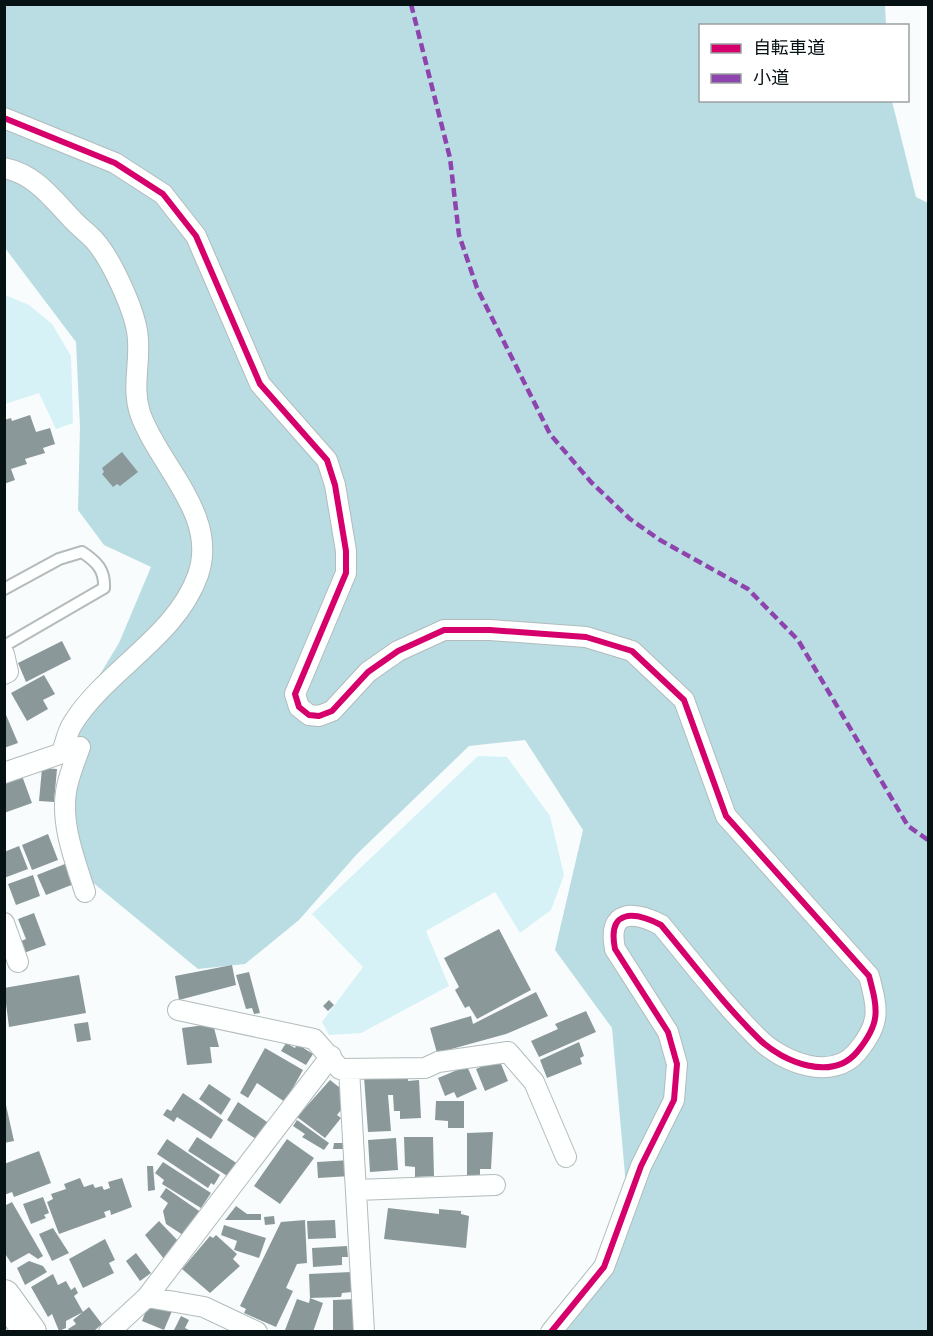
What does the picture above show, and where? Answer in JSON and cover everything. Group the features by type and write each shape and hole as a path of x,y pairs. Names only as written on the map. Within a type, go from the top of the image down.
{"main road":[{"path":"4,1296 30,1332"}],"street":[{"path":"4,118 115,163 164,194 196,236 260,384 327,460 337,496 346,551 346,573 298,685 295,694 299,707 309,715 319,716 332,711 368,672 398,651 444,630 490,630 586,638 632,651 684,700 726,816 869,976 878,1008 869,1038 853,1057 836,1066 811,1067 793,1062 761,1041 661,925 641,915 629,915 618,921 612,933 615,949 668,1032 677,1064 674,1100 642,1166 604,1268 551,1332"},
{"path":"4,168 20,173 52,195 71,218 96,241 108,260 137,328 139,344 135,387 140,411 150,434 194,511 201,527 203,544 198,575 176,613 91,699 71,725 62,753"},
{"path":"4,654 8,672 4,674"},
{"path":"4,773 80,747 66,790 65,812 72,849 86,892"},
{"path":"4,923 18,962"},
{"path":"178,1010 314,1039 340,1069 425,1068 438,1062 508,1052 534,1082 566,1157"},
{"path":"109,1332 147,1298 331,1056"},
{"path":"349,1069 364,1332"},
{"path":"356,1190 495,1185"},
{"path":"147,1298 204,1306 257,1332"}],"lane":[{"path":"4,589 59,559 82,552 96,561 105,575 105,588 4,646"}],"shaded area":[{"path":"5,5 885,5 886,24 699,24 699,102 892,102 916,197 928,203 928,1331 542,1331 601,1255 626,1186 612,1028 555,950 583,830 525,740 469,746 357,854 299,920 245,964 198,969 91,881 57,791 82,704 119,643 151,567 104,545 78,510 80,427 76,342 5,248"},
{"path":"5,295 29,305 52,324 71,356 73,423 56,429 39,393 5,404"},
{"path":"478,756 507,757 550,816 564,875 551,910 520,933 495,892 426,931 449,986 361,1033 329,1035 322,1022 363,967 312,914"}],"building":[{"path":"30,415 36,432 50,428 55,444 43,448 45,453 25,459 27,464 11,469 15,480 4,484 4,420 11,418 12,421"},
{"path":"122,452 138,472 120,486 117,484 113,487 102,474 104,472 102,468"},
{"path":"62,641 71,659 26,682 18,663"},
{"path":"44,675 55,694 43,700 48,709 27,721 11,693"},
{"path":"4,710 18,743 4,748"},
{"path":"42,768 57,769 54,802 39,801"},
{"path":"21,773 32,803 4,813 4,779"},
{"path":"48,834 58,860 32,870 22,845"},
{"path":"19,846 28,869 4,878 4,852"},
{"path":"65,864 74,884 46,895 37,875"},
{"path":"33,875 40,896 16,905 8,884"},
{"path":"34,913 46,945 21,954 16,943 26,939 18,919"},
{"path":"499,929 531,990 477,1019 469,1006 465,1008 455,990 459,987 444,958"},
{"path":"232,965 236,985 179,1000 175,976"},
{"path":"249,972 260,1013 254,1014 252,1008 246,1009 236,975"},
{"path":"79,975 86,1013 9,1027 4,988"},
{"path":"536,992 548,1016 506,1034 437,1053 430,1028 471,1016 473,1024"},
{"path":"329,1000 334,1005 328,1011 323,1006"},
{"path":"586,1011 596,1032 539,1057 531,1041 558,1029 555,1024"},
{"path":"88,1022 91,1040 77,1042 74,1024"},
{"path":"213,1024 219,1047 210,1047 212,1063 187,1065 182,1028"},
{"path":"579,1042 584,1056 580,1058 582,1064 547,1078 540,1060"},
{"path":"286,1043 295,1048 297,1044 313,1054 306,1065 281,1051"},
{"path":"265,1048 303,1070 285,1102 257,1083 248,1098 240,1093"},
{"path":"499,1059 508,1081 485,1091 476,1069"},
{"path":"467,1066 477,1089 457,1098 454,1092 445,1096 438,1078"},
{"path":"408,1076 408,1081 419,1080 421,1118 400,1119 400,1111 394,1111 393,1095 388,1095 391,1131 368,1132 364,1077"},
{"path":"330,1080 344,1091 345,1105 337,1115 341,1118 325,1138 297,1117"},
{"path":"209,1084 231,1099 221,1115 199,1099"},
{"path":"183,1093 223,1120 211,1139 177,1117 174,1122 163,1115 167,1109 171,1111"},
{"path":"4,1096 14,1141 4,1143"},
{"path":"436,1101 464,1101 464,1128 448,1128 448,1121 435,1120"},
{"path":"238,1102 270,1124 259,1141 227,1120"},
{"path":"297,1120 329,1143 324,1150 302,1137 305,1134 293,1126"},
{"path":"493,1132 491,1169 480,1169 480,1175 467,1176 467,1133"},
{"path":"197,1137 241,1166 232,1179 188,1151"},
{"path":"404,1137 433,1137 434,1176 415,1177 415,1167 405,1166"},
{"path":"396,1138 398,1170 370,1172 368,1140"},
{"path":"167,1139 220,1175 214,1185 211,1183 208,1188 157,1154"},
{"path":"287,1139 314,1158 280,1204 254,1186"},
{"path":"334,1143 345,1143 345,1149 333,1149"},
{"path":"39,1151 51,1183 14,1197 12,1192 4,1195 4,1164"},
{"path":"351,1160 351,1176 318,1178 317,1162"},
{"path":"163,1162 211,1193 201,1208 162,1184 164,1180 155,1173"},
{"path":"147,1166 153,1166 155,1190 148,1191"},
{"path":"80,1178 84,1187 93,1184 95,1188 102,1186 104,1190 110,1188 108,1182 122,1178 132,1207 111,1215 110,1210 104,1212 106,1217 59,1234 47,1202 53,1199 51,1194 66,1189 64,1184"},
{"path":"166,1188 202,1213 186,1237 166,1224 163,1211 168,1203 160,1197"},
{"path":"43,1197 49,1213 44,1215 46,1218 31,1224 23,1204"},
{"path":"12,1202 43,1256 38,1259 29,1253 11,1263 4,1252 4,1206"},
{"path":"236,1206 247,1214 261,1214 261,1220 225,1220"},
{"path":"388,1208 439,1214 439,1209 461,1211 461,1214 469,1216 466,1248 384,1239"},
{"path":"274,1216 275,1224 265,1225 264,1217"},
{"path":"305,1220 307,1263 297,1264 286,1288 293,1291 276,1327 244,1313 246,1309 240,1306 281,1222"},
{"path":"335,1220 336,1238 308,1239 307,1221"},
{"path":"159,1221 180,1243 164,1259 145,1235"},
{"path":"224,1225 266,1238 259,1258 234,1250 237,1241 221,1235"},
{"path":"53,1228 69,1253 52,1261 39,1234"},
{"path":"216,1235 237,1254 233,1259 240,1266 210,1293 182,1269 210,1236 213,1238"},
{"path":"105,1239 115,1260 109,1263 114,1273 83,1288 69,1259"},
{"path":"347,1246 348,1257 342,1257 342,1265 313,1267 312,1248"},
{"path":"136,1253 151,1273 140,1281 126,1261"},
{"path":"29,1261 43,1266 47,1272 25,1285 17,1268"},
{"path":"351,1272 352,1292 342,1293 341,1297 310,1298 309,1274"},
{"path":"53,1274 58,1285 66,1281 71,1290 75,1287 78,1293 74,1296 83,1312 66,1321 66,1328 59,1331 52,1314 48,1317 31,1287"},
{"path":"310,1298 323,1303 313,1332 285,1330 297,1299 309,1303"},
{"path":"356,1299 357,1332 333,1332 333,1300"},
{"path":"149,1303 172,1311 164,1330 142,1321"},
{"path":"89,1307 102,1324 93,1332 70,1332 68,1329 76,1324 73,1320"},
{"path":"181,1316 189,1320 185,1328 193,1332 173,1332"}],"marked path":[{"path":"411,4 450,158 459,235 477,288 550,434 591,482 630,519 660,540 748,589 798,640 908,826 928,840"}],"cycle path":[{"path":"4,118 115,163 163,194 196,236 260,384 327,460 335,485 346,551 346,573 295,694 299,707 309,715 319,716 332,711 368,672 398,651 444,630 490,630 586,637 632,651 684,700 726,816 869,976 875,1016 874,1024 865,1042 847,1061 835,1066 808,1066 781,1055 760,1040 721,998 661,925 641,917 632,916 619,920 615,926 615,949 668,1032 677,1064 674,1100 641,1166 604,1267 551,1332"}]}
